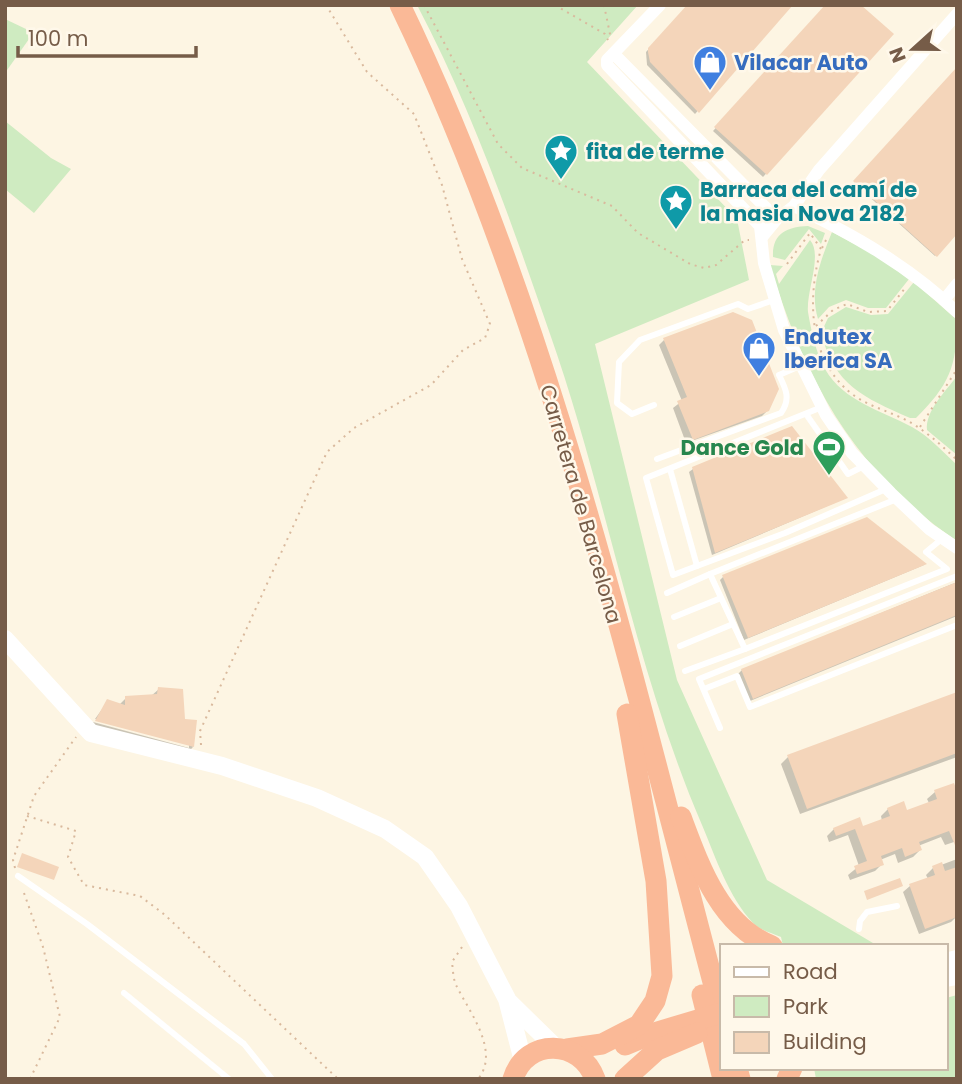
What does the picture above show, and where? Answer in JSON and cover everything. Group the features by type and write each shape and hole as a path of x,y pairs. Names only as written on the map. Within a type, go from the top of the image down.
{"highway":[{"name":"Carretera de Barcelona","path":"400,5 440,90 474,175 534,342 573,469 720,1007"},
{"path":"534,342 529,351 583,543 635,754 720,1068"},
{"path":"644,726 655,737 689,837 718,899 747,933 768,944"},
{"path":"567,1051 602,1044 639,1025 655,1001 662,976 656,880 635,754"},
{"path":"625,1079 657,1050 720,1015"},
{"path":"607,1079 619,1065 646,1047 692,1031 720,1025"},
{"path":"518,1070 539,1050 613,1051 654,1033 692,1031"},
{"path":"567,1051 595,1079"}],"street":[{"path":"660,5 607,65 760,226 774,300 800,366 822,407 852,453 864,466 897,499 957,548"},
{"path":"762,239 777,219 794,206 819,170 957,14"},
{"path":"614,54 777,219"},
{"path":"794,206 877,249 957,312"},
{"path":"944,300 957,284"},
{"path":"5,639 91,733 202,760 317,798 385,829 427,860 451,892 507,999 518,1070"},
{"path":"507,999 567,1051"}],"lane":[{"path":"654,405 632,414 617,403 619,362 640,340 738,304 748,309 774,300"},
{"path":"657,459 781,413 787,405 787,392 779,375 800,366"},
{"path":"822,407 646,478 673,575 887,489"},
{"path":"806,414 848,474 864,466"},
{"path":"670,469 697,566"},
{"path":"667,593 897,499"},
{"path":"685,671 947,569 926,552 943,538"},
{"path":"710,574 745,649"},
{"path":"720,728 699,679 957,576"},
{"path":"674,617 721,598"},
{"path":"680,646 733,624"},
{"path":"704,689 737,676 750,707 957,625"},
{"path":"18,876 87,924 244,1044 272,1079"},
{"path":"859,929 860,920 867,912 897,906"},
{"path":"124,993 229,1079"}],"path":[{"path":"202,760 200,731 327,452 355,428 431,385 463,350 485,338 490,324 462,259 442,185 414,114 367,72 326,5"},
{"path":"424,5 498,144 522,168 612,206 638,233 690,264 704,268 716,265 745,240 762,239"},
{"path":"555,5 605,34 614,54"},
{"path":"604,5 614,54"},
{"path":"787,264 810,233 821,249"},
{"path":"829,233 821,249 812,285 816,327 829,369 846,388 864,402 919,428 957,460"},
{"path":"816,327 834,310 846,304 868,312 887,311 912,281"},
{"path":"919,428 957,369"},
{"path":"27,816 76,831 68,857 84,885 139,896 165,915 338,1079"},
{"path":"473,933 452,962 455,983 470,1007 486,1046 478,1079"}],"green space":[{"path":"417,5 638,5 587,62 737,219 749,280 595,344 677,680 767,880 875,944 783,944 781,937 753,923 736,901 723,876 678,765 658,704 570,395 536,293 473,126"},
{"path":"5,19 26,29 29,39 5,73"},
{"path":"5,121 51,158 71,169 34,213 5,189"},
{"path":"808,226 825,233 821,244 809,229 785,260 773,257 775,242 782,233"},
{"path":"832,232 877,256 909,279 886,308 868,308 846,300 829,307 818,319 816,286 820,264"},
{"path":"810,240 814,247 815,264 808,312 822,363 842,390 919,431 957,465 957,541 921,514 862,454 838,421 818,385 784,307 770,265 783,266 776,274 779,284"},
{"path":"914,282 957,320 957,336 953,363 943,385 916,418 910,418 853,388 834,366 821,333 828,318 846,307 871,315 888,314"},
{"path":"957,376 957,455 927,430 927,423 933,409"},
{"path":"957,995 957,1079 816,1079 814,1070 948,1070 948,997"}],"building":[{"path":"687,5 793,5 699,113 650,62 648,52 648,48"},
{"path":"825,5 861,5 894,34 767,175 714,127"},
{"path":"957,67 957,234 937,257 853,181"},
{"path":"733,312 752,320 779,389 769,411 693,440 677,401 687,397 663,338"},
{"path":"792,426 848,498 715,553 692,467"},
{"path":"867,517 927,564 748,638 722,575"},
{"path":"957,582 957,615 753,699 741,669"},
{"path":"158,687 183,689 185,719 197,720 194,747 95,721 107,699 125,705 125,696 157,694"},
{"path":"957,692 957,753 807,809 787,755"},
{"path":"954,783 957,791 957,850 949,831 919,842 922,850 905,857 902,848 881,856 884,865 857,874 854,866 867,861 855,829 836,836 833,828 860,817 863,826 890,816 887,808 904,801 907,810 937,799 934,790"},
{"path":"22,853 59,867 54,880 17,867"},
{"path":"942,862 945,871 957,867 957,917 925,929 909,884 935,875 932,866"},
{"path":"900,878 903,886 867,900 864,891"}],"place":[{"name":"Vilacar Auto","path":"710,92"},
{"name":"fita de terme","path":"561,181"},
{"name":"Barraca del camí de la masia Nova 2182","path":"676,231"},
{"name":"Endutex Iberica SA","path":"759,378"},
{"name":"Dance Gold","path":"829,477"}]}
